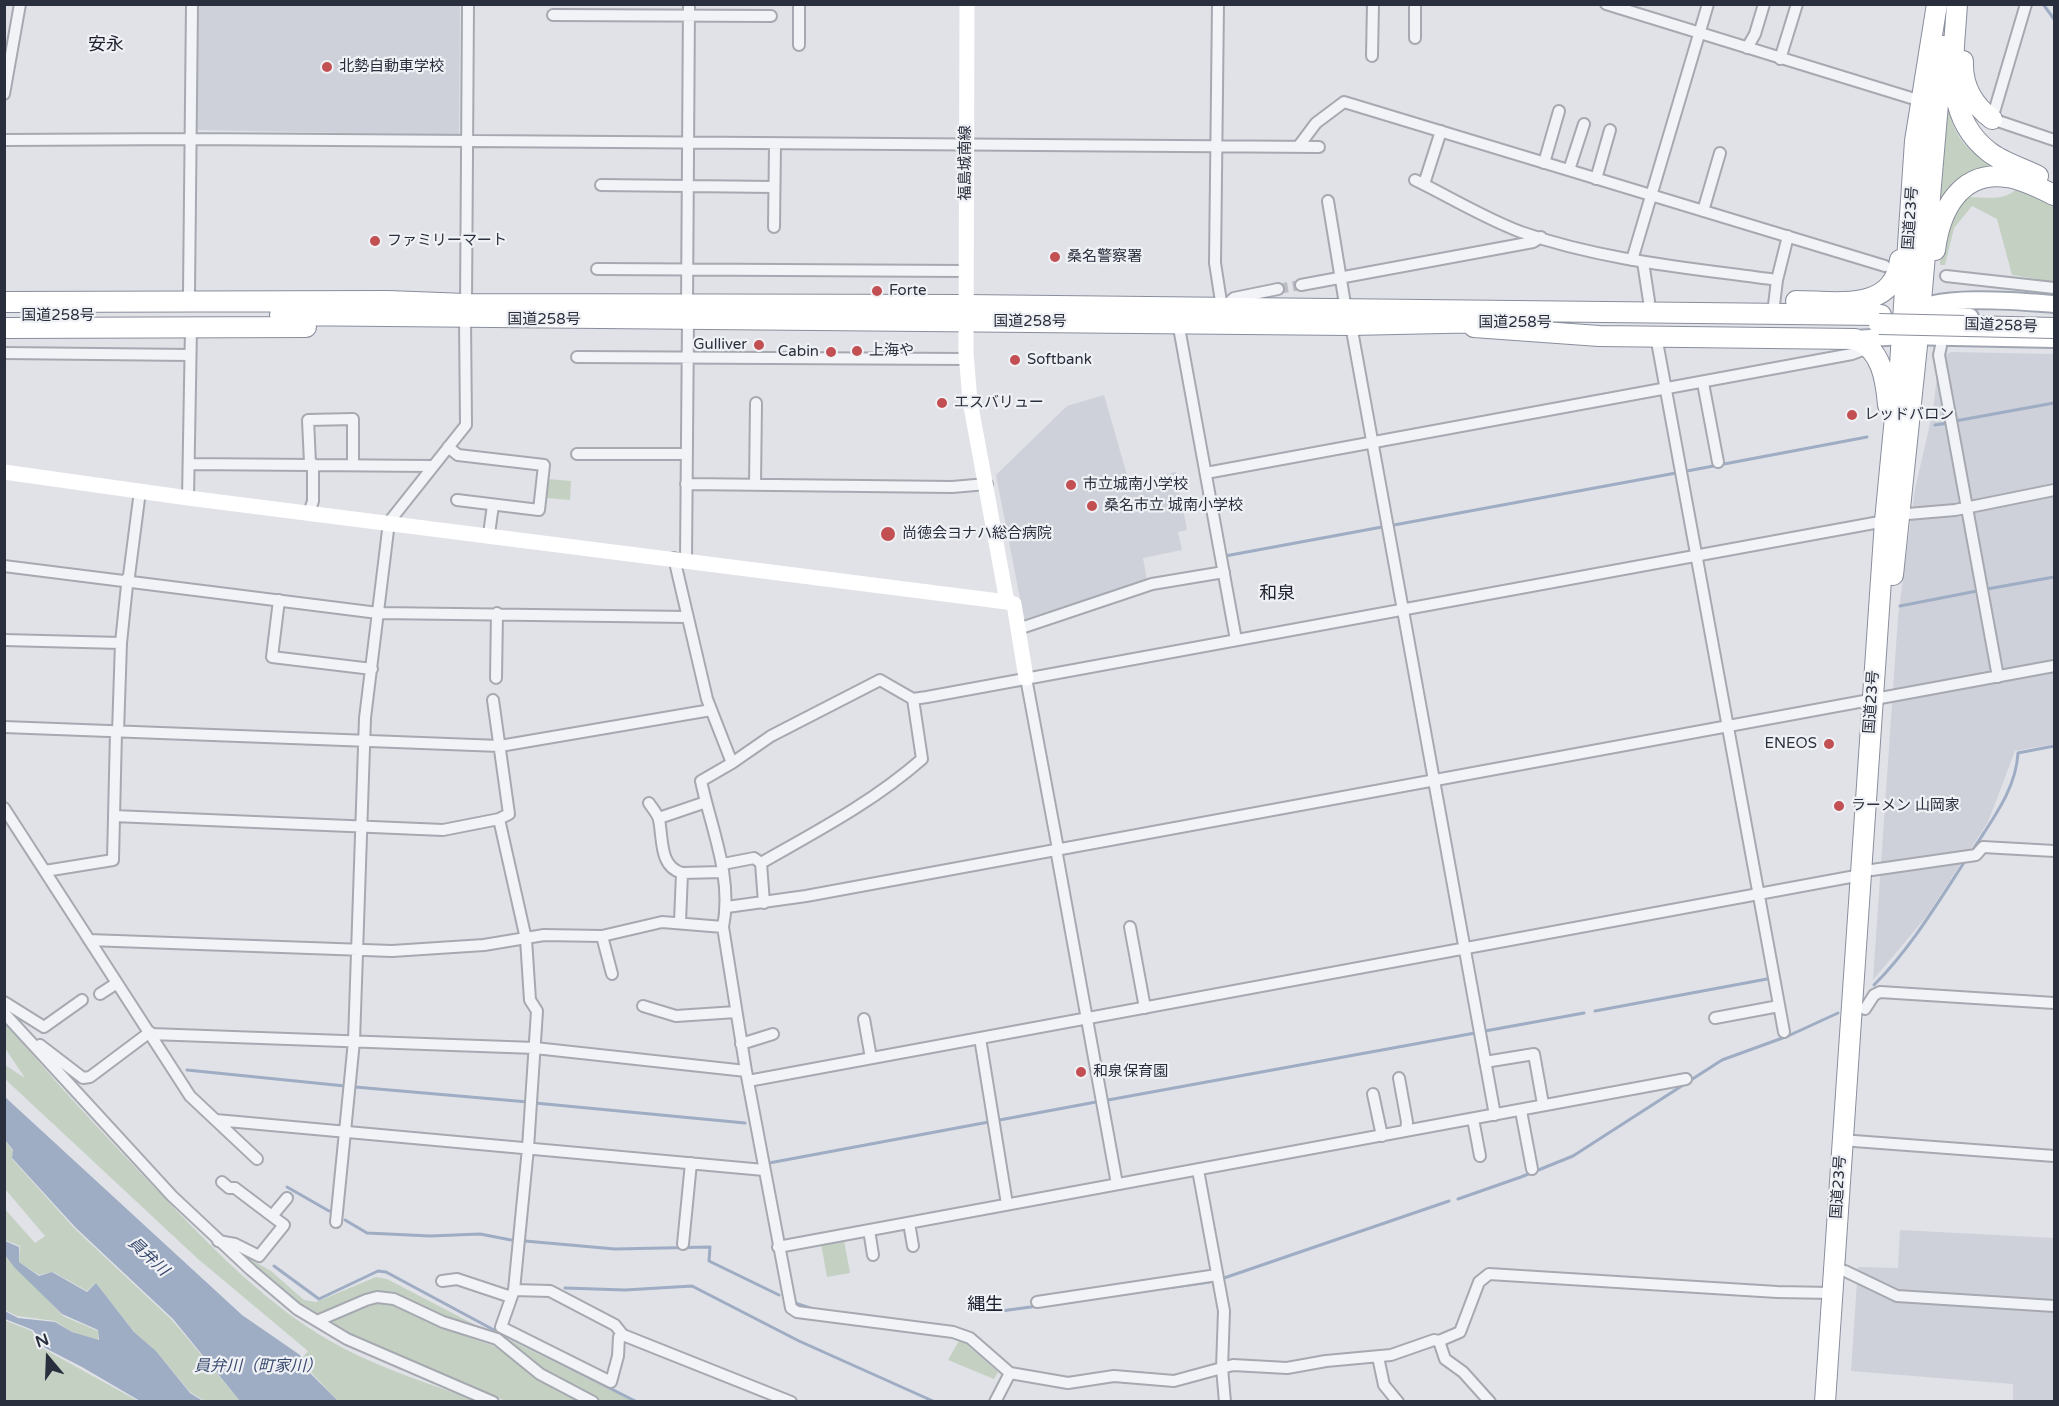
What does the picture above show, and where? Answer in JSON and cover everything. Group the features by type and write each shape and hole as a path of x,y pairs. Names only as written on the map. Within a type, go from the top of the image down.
{"highway":[{"name":"国道23号","path":"1825,1401 1892,528 1891,462 1920,338 1907,276 1916,141 1937,4"},
{"name":"国道23号","path":"1927,307 1938,88 1948,4"},
{"path":"1957,4 1953,78 1959,113 1968,130 1988,152 2055,185"},
{"path":"1968,4 1962,71 1971,96 1980,110 1992,119"},
{"path":"1497,310 1567,301 1774,303 1857,301 1881,294 1898,275 1916,141"},
{"path":"1892,528 1905,526 1905,510 1921,442 1920,338 1927,307 1936,242 1943,216 1952,198 1962,187 1989,177 2007,177 2055,195"},
{"path":"5,309 189,292 346,292 388,301"},
{"name":"国道258号","path":"5,309 388,301 465,312"},
{"name":"国道258号","path":"5,309 343,317 465,312 964,314 1222,308 1459,325 1474,322 2055,317"},
{"path":"5,309 191,328 310,327 343,317"},
{"name":"国道258号","path":"964,314 1178,322 1348,318 1497,310 2055,326"},
{"path":"1459,325 1599,336 1773,333 1862,343 1878,360 1886,381 1887,432 1891,462"},
{"name":"国道23号","path":"1836,1401 1864,1009 1866,872"}],"main road":[{"path":"1907,276 1911,295 1927,307 1952,316 2036,319 2055,326"},
{"path":"1927,307 2005,301 2055,304"},
{"path":"1862,343 1920,338 2055,339"}],"street":[{"path":"4,94 20,4"},
{"path":"189,292 192,4"},
{"path":"336,1222 354,1041 365,718 389,522 466,425 468,4"},
{"path":"799,4 799,45"},
{"name":"福島城南線","path":"967,4 964,314 966,360 970,401 1007,602 1014,604 1018,629"},
{"path":"1218,4 1215,263 1222,308"},
{"path":"1372,56 1373,4"},
{"path":"1415,4 1415,38"},
{"path":"1606,4 1921,101"},
{"path":"1649,301 1638,261 1652,195 1708,4"},
{"path":"1747,48 1755,34 1764,4"},
{"path":"1780,59 1797,4"},
{"path":"2026,4 1992,119 2055,140"},
{"path":"553,15 689,10 771,16"},
{"path":"689,10 686,484 680,559 688,617 711,710 732,763"},
{"path":"1298,147 1316,123 1344,102 1886,267"},
{"path":"1544,163 1559,111"},
{"path":"1569,170 1584,124"},
{"path":"1596,179 1610,130"},
{"path":"1441,131 1419,182 1508,226 1541,237 1638,261 1777,280"},
{"path":"4,140 192,139 1319,147"},
{"path":"774,227 775,144"},
{"path":"1703,211 1720,153"},
{"path":"601,185 688,188 774,187"},
{"path":"1328,201 1495,1115"},
{"path":"1774,303 1788,236"},
{"path":"1300,285 1533,242 1541,237"},
{"path":"597,269 965,271"},
{"path":"1946,276 2055,288"},
{"path":"2005,282 2005,301"},
{"path":"1222,308 1234,298 1278,290"},
{"path":"1178,322 1236,640"},
{"path":"188,498 191,328"},
{"path":"1656,336 1784,1032"},
{"path":"1920,338 1939,354 1998,677"},
{"path":"1206,473 1852,354 1862,343"},
{"path":"4,353 190,355"},
{"path":"577,357 966,360"},
{"path":"1704,383 1718,462"},
{"path":"755,485 756,403"},
{"path":"309,513 313,501 308,420 353,419 353,464"},
{"path":"448,447 458,455 544,465 539,510 457,500"},
{"path":"577,454 686,454"},
{"path":"189,464 432,466"},
{"path":"4,472 188,498 489,534 1007,602"},
{"path":"686,484 952,487 987,484"},
{"path":"1905,510 1955,510 2055,490"},
{"path":"45,871 113,860 121,643 140,491"},
{"path":"489,534 493,505"},
{"path":"1832,1293 1777,1292 1489,1274 1479,1282 1460,1332 1439,1341 1434,1340 1378,1357 1326,1361 1287,1368 1241,1365 1174,1381 1114,1377 1061,1383 1010,1373 970,1338 952,1332 797,1312 791,1308 787,1298 741,1044 723,927 727,907 723,868 701,781 732,763 761,741 880,680 912,699 1696,555 1892,528"},
{"path":"4,566 378,613 497,613 682,619 688,617"},
{"path":"1117,1184 1018,629 1152,584 1224,572"},
{"path":"279,600 272,657 372,669"},
{"path":"496,678 497,613"},
{"path":"4,640 121,643"},
{"path":"727,907 764,903 2055,666"},
{"path":"761,863 827,828 889,787 922,759 912,699"},
{"path":"114,816 443,830 499,819 509,814 493,700"},
{"path":"4,727 500,746 711,710"},
{"path":"659,818 706,802"},
{"path":"649,804 659,818 664,855 675,871 682,873 723,868 754,858 761,863"},
{"path":"4,808 190,1096 256,1159"},
{"path":"498,1339 512,1294 528,1148 537,1011 530,1000 526,939 499,819"},
{"path":"8,1018 83,1078 90,1077 151,1033 535,1048 747,1076 871,1058 1464,949 1866,872 1968,856 1986,847 2055,851"},
{"path":"761,863 764,903"},
{"path":"680,922 682,873"},
{"path":"89,940 356,951 431,949 544,935 602,936 649,924 680,922 723,927"},
{"path":"1130,927 1145,1008"},
{"path":"602,936 612,974"},
{"path":"100,994 117,983"},
{"path":"1864,1009 1874,995 1880,992 2055,1003"},
{"path":"4,1002 44,1027 82,1000"},
{"path":"643,1006 676,1016 736,1012"},
{"path":"1715,1018 1779,1006"},
{"path":"8,1018 121,1143 218,1241 297,1309 347,1340 493,1401"},
{"path":"864,1019 871,1058"},
{"path":"741,1044 773,1034"},
{"path":"980,1038 1007,1204"},
{"path":"1485,1062 1534,1054 1544,1104"},
{"path":"1399,1078 1406,1131"},
{"path":"778,1247 1686,1079"},
{"path":"1373,1094 1382,1136"},
{"path":"1521,1110 1532,1168"},
{"path":"1473,1119 1480,1156"},
{"path":"216,1120 764,1170"},
{"path":"1854,1141 2055,1156"},
{"path":"684,1244 691,1163"},
{"path":"1198,1170 1224,1311 1222,1368 1225,1401"},
{"path":"218,1241 235,1244 259,1256 284,1225 235,1188 229,1188 222,1182"},
{"path":"272,1216 287,1198"},
{"path":"909,1223 913,1246"},
{"path":"869,1230 873,1255"},
{"path":"1845,1271 1897,1296 2055,1306"},
{"path":"1037,1302 1217,1275"},
{"path":"442,1281 457,1279 512,1294 550,1292 615,1325 623,1335 791,1401"},
{"path":"317,1321 366,1300 394,1299 444,1322 498,1339 540,1374 593,1401"},
{"path":"501,1328 611,1382 618,1356 619,1337 623,1335"},
{"path":"1439,1341 1445,1359 1463,1372 1490,1401"},
{"path":"1378,1357 1384,1385 1398,1401"},
{"path":"995,1401 1010,1373"}],"shaded area":[{"name":"北勢自動車学校","path":"196,5 460,5 459,135 195,130"},
{"path":"1951,352 2054,354 2054,744 2015,751 1988,822 1926,917 1873,980 1898,617 1915,489 1933,411 1939,358"},
{"name":"桑名市立 城南小学校","path":"1104,395 1129,482 1176,472 1187,530 1178,532 1182,550 1143,558 1147,580 1024,619 996,475 1067,406"},
{"path":"1900,1230 2054,1238 2054,1401 2013,1401 2013,1384 1851,1371 1858,1267 1898,1268"}],"green space":[{"path":"1946,94 1953,123 1964,144 1983,159 2009,172 1976,176 1959,182 1951,188 1936,207"},
{"path":"2017,188 2054,205 2054,282 2012,275 1997,219 1972,206 1954,228 1945,265 1940,265 1946,228 1954,213 1968,197 2001,197"},
{"path":"548,479 571,481 570,500 546,498"},
{"path":"5,1022 58,1084 151,1184 217,1252 264,1294 315,1332 343,1348 392,1370 477,1401 338,1401 308,1369 302,1358 308,1351 198,1259 5,1079 5,1065 25,1078 5,1048"},
{"path":"5,1140 13,1151 12,1159 76,1230 172,1320 240,1401 205,1401 190,1392 156,1351 135,1333 96,1283 87,1291 53,1272 39,1275 19,1262 20,1246 5,1240 4,1208 35,1243 45,1236 5,1189"},
{"path":"844,1240 850,1273 827,1277 821,1244"},
{"path":"229,1247 271,1271 304,1300 316,1302 376,1277 387,1279 481,1328 447,1322 388,1292 375,1293 317,1315 308,1312"},
{"path":"5,1255 63,1316 98,1331 98,1340 72,1332 55,1321 17,1316 5,1310"},
{"path":"383,1301 441,1328 494,1346 540,1379 585,1401 506,1401 381,1351 332,1325 336,1317"},
{"path":"4,1320 32,1331 44,1349 138,1401 5,1401"},
{"path":"502,1336 633,1401 604,1402 577,1391 518,1353"},
{"path":"960,1339 998,1372 994,1379 948,1360"}],"water":[{"name":"員弁川（町家川）","path":"5,1097 242,1315 300,1355 307,1370 338,1401 240,1401 173,1319 76,1228 12,1158 13,1150 5,1140"},
{"name":"員弁川（町家川）","path":"5,1241 19,1247 19,1262 39,1276 52,1272 87,1292 96,1283 134,1332 156,1351 190,1393 203,1401 140,1401 45,1348 33,1330 5,1319 5,1311 18,1318 55,1322 72,1332 99,1340 98,1330 62,1314 15,1268 5,1255"}],"waterway":[{"path":"2043,4 2054,19"},
{"path":"1955,421 2054,403"},
{"path":"1935,425 1948,423"},
{"path":"1687,471 1867,437"},
{"path":"1394,525 1676,473"},
{"path":"1225,556 1382,527"},
{"path":"1987,589 2054,577"},
{"path":"1900,606 1977,591"},
{"path":"1971,853 2007,793 2018,753 2054,746"},
{"path":"1874,985 1911,941 1965,861"},
{"path":"1595,1011 1767,979"},
{"path":"1485,1031 1584,1013"},
{"path":"1458,1199 1573,1156 1722,1060 1788,1036 1838,1013"},
{"path":"1108,1100 1475,1033"},
{"path":"187,1070 345,1086"},
{"path":"355,1087 528,1102"},
{"path":"769,1163 1096,1102"},
{"path":"535,1103 745,1123"},
{"path":"287,1187 329,1211"},
{"path":"1224,1278 1449,1201"},
{"path":"345,1220 367,1233 430,1236 480,1234 511,1240"},
{"path":"525,1241 615,1249 710,1247 709,1261 779,1295"},
{"path":"274,1266 319,1299 378,1271 386,1272 494,1330"},
{"path":"1167,1288 1210,1282"},
{"path":"565,1288 625,1290 692,1286 799,1341 935,1402"},
{"path":"795,1303 813,1309"},
{"path":"1001,1311 1038,1306"},
{"path":"507,1336 637,1402"}],"tunnel":[{"path":"1278,289 1301,285"}],"place":[{"name":"北勢自動車学校","path":"327,67"},
{"name":"ファミリーマート","path":"375,241"},
{"name":"桑名警察署","path":"1055,257"},
{"name":"Forte","path":"877,291"},
{"name":"Gulliver","path":"759,345"},
{"name":"上海や","path":"857,351"},
{"name":"Cabin","path":"831,352"},
{"name":"Softbank","path":"1015,360"},
{"name":"エスバリュー","path":"942,403"},
{"name":"レッドバロン","path":"1852,415"},
{"name":"市立城南小学校","path":"1071,485"},
{"name":"桑名市立 城南小学校","path":"1092,506"},
{"name":"尚徳会ヨナハ総合病院","path":"888,534"},
{"name":"ENEOS","path":"1829,744"},
{"name":"ラーメン 山岡家","path":"1839,806"},
{"name":"和泉保育園","path":"1081,1072"}],"district":[{"name":"安永","path":"106,45"},
{"name":"和泉","path":"1277,594"},
{"name":"縄生","path":"985,1305"}],"water label":[{"name":"員弁川","path":"148,1257"}]}
